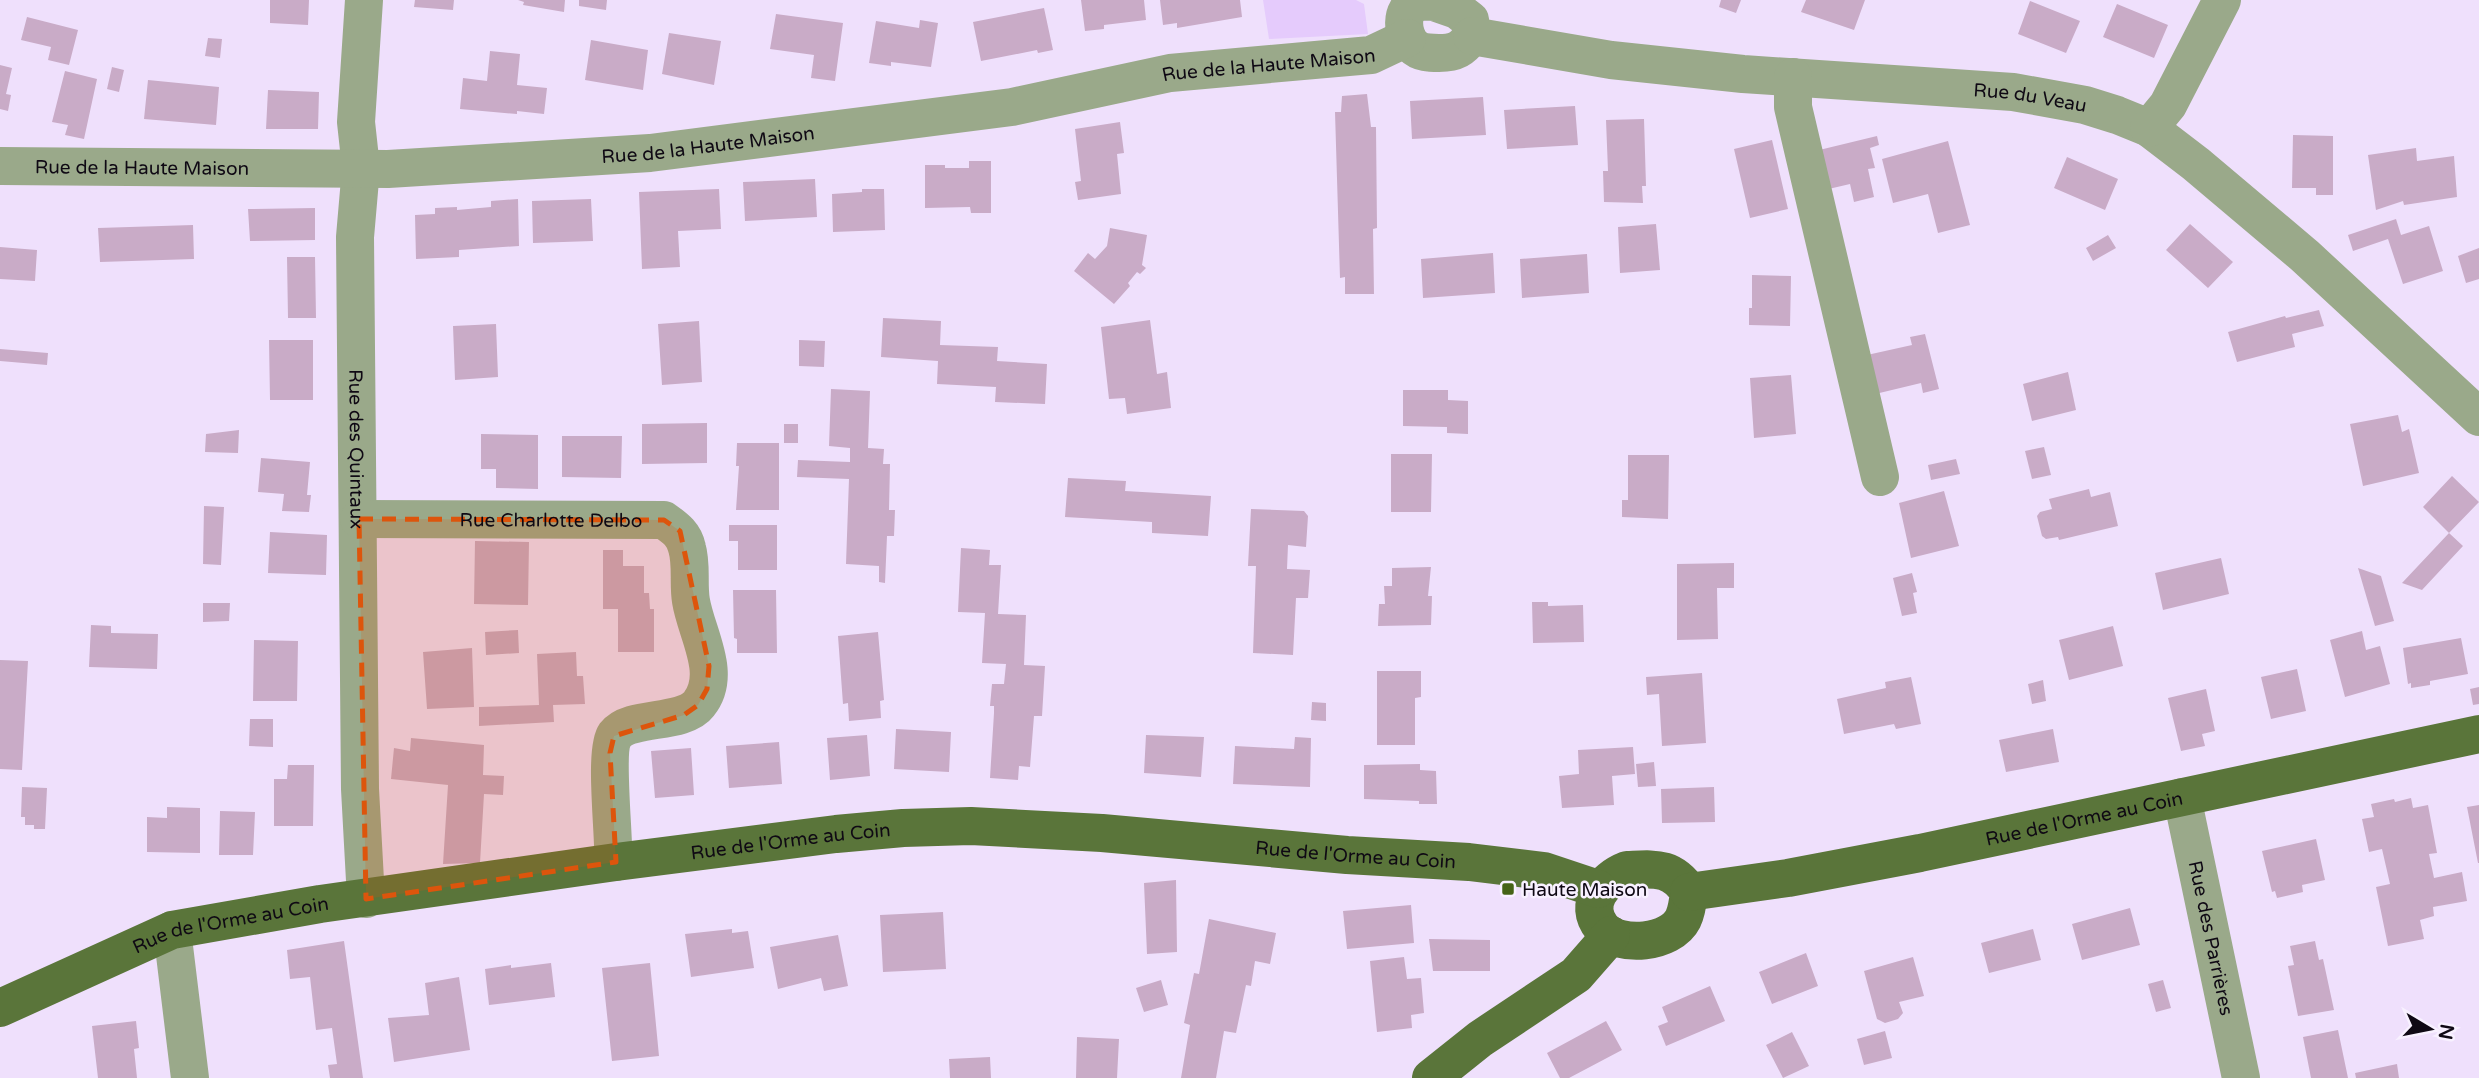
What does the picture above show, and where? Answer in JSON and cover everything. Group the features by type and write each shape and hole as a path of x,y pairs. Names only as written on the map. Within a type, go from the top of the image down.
{"main road":[{"name":"Rue de l'Orme au Coin","path":"1689,892 1801,876 2479,734"},
{"name":"Rue de l'Orme au Coin","path":"0,1008 172,930 616,862 903,828 971,826 1102,833 1347,855 1469,862 1544,871 1598,890"},
{"path":"1627,870 1668,872 1680,878 1689,892 1683,919 1666,935 1631,940 1611,935 1602,929 1597,920 1595,906 1598,890 1614,875 1627,870"},
{"path":"1431,1078 1480,1039 1576,975 1611,935"}],"street":[{"name":"Rue des Quintaux","path":"364,0 356,122 361,168 355,237 360,789 366,899"},
{"path":"2149,128 2168,105 2222,0"},
{"name":"Rue du Veau","path":"1404,16 1416,3 1434,2 1457,10 1469,20 1472,36 1612,60 1793,77 2013,92 2085,105 2149,128 2305,256 2479,417"},
{"name":"Rue de la Haute Maison","path":"0,166 388,169 677,150 1012,107 1170,73 1371,55 1404,16"},
{"path":"1793,77 1793,107 1880,477"},
{"name":"Rue Charlotte Delbo","path":"359,519 664,520 680,531 687,548 691,602 709,666 706,689 698,705 684,715 625,728 614,736 610,753 613,847 616,862"},
{"name":"Rue des Parrières","path":"2182,797 2241,1078"},
{"path":"172,930 190,1078"}],"highlighted area":[{"path":"359,519 664,520 680,531 709,666 707,689 698,705 684,715 614,736 610,753 616,862 366,899"}],"shaded area":[{"path":"1263,0 1356,0 1364,4 1368,34 1269,39"}],"building":[{"path":"270,0 309,0 308,25 270,23"},
{"path":"415,0 454,0 453,10 414,7"},
{"path":"518,0 565,0 564,12 523,5 524,2"},
{"path":"579,0 607,0 606,10 579,6"},
{"path":"1081,0 1144,0 1146,20 1104,25 1104,29 1085,31"},
{"path":"1160,0 1240,0 1242,17 1177,28 1177,23 1163,25"},
{"path":"1721,0 1741,0 1736,13 1719,7"},
{"path":"1806,0 1865,0 1854,30 1801,12"},
{"path":"2030,1 2080,21 2066,53 2018,34"},
{"path":"2117,4 2168,25 2154,58 2103,37"},
{"path":"1044,8 1053,50 1038,53 1037,50 981,61 973,22"},
{"path":"776,14 843,23 835,81 811,78 814,55 770,49"},
{"path":"27,17 78,30 69,65 48,60 51,47 21,40"},
{"path":"920,20 938,23 931,67 891,62 891,66 869,63 876,21 919,28"},
{"path":"669,33 721,41 714,85 662,74"},
{"path":"208,38 222,39 220,58 205,56"},
{"path":"591,40 648,50 643,90 585,80"},
{"path":"490,51 520,54 517,85 547,88 544,114 460,109 463,78 487,81"},
{"path":"0,65 12,68 6,94 11,95 8,111 0,109"},
{"path":"112,67 124,70 119,92 107,89"},
{"path":"65,71 97,79 84,139 65,135 68,125 52,122"},
{"path":"148,80 219,87 216,125 144,119"},
{"path":"268,90 319,92 318,129 266,129"},
{"path":"1367,94 1371,127 1376,127 1377,228 1373,229 1374,294 1345,294 1345,277 1340,278 1335,112 1341,112 1342,96"},
{"path":"1483,97 1486,135 1412,139 1410,101"},
{"path":"1575,106 1578,145 1507,149 1504,110"},
{"path":"1644,119 1646,186 1642,186 1643,203 1604,202 1603,171 1608,171 1606,120"},
{"path":"1120,122 1124,153 1117,154 1121,194 1078,200 1075,182 1081,181 1075,129"},
{"path":"2293,135 2333,136 2333,195 2316,195 2316,188 2292,188"},
{"path":"1877,136 1879,145 1870,148 1875,168 1868,169 1874,197 1854,202 1850,184 1820,191 1811,152"},
{"path":"1772,140 1788,209 1750,218 1734,149"},
{"path":"1948,141 1970,225 1938,233 1928,194 1893,203 1882,159"},
{"path":"2416,148 2417,161 2454,156 2457,197 2404,205 2403,201 2376,210 2368,155"},
{"path":"2067,157 2118,179 2105,210 2054,188"},
{"path":"969,161 991,161 991,213 971,213 970,207 925,208 925,165 969,168"},
{"path":"815,179 817,217 745,221 743,182"},
{"path":"719,189 721,229 678,231 680,267 642,269 639,192"},
{"path":"862,189 884,189 885,230 833,232 832,194 862,192"},
{"path":"518,199 519,246 459,250 459,257 416,259 415,215 435,214 435,208 457,207 457,210 491,207 491,201"},
{"path":"591,199 593,241 533,243 532,201"},
{"path":"315,208 315,240 250,241 248,209"},
{"path":"2396,219 2401,235 2429,226 2443,271 2403,284 2388,239 2353,251 2348,235"},
{"path":"1656,224 1660,270 1620,273 1618,227"},
{"path":"2190,224 2233,262 2208,288 2166,250"},
{"path":"193,225 194,259 100,262 98,228"},
{"path":"1110,228 1147,235 1142,265 1146,268 1140,274 1137,272 1128,283 1130,286 1114,304 1074,271 1088,253 1095,259 1107,246"},
{"path":"2108,235 2116,248 2093,261 2086,248"},
{"path":"0,247 37,250 35,281 0,279"},
{"path":"2479,248 2479,279 2466,283 2458,256"},
{"path":"1493,253 1495,293 1423,298 1421,259"},
{"path":"1587,254 1589,293 1522,298 1520,259"},
{"path":"287,257 315,257 316,318 288,318"},
{"path":"1752,275 1791,276 1790,326 1749,325"},
{"path":"2319,310 2324,326 2292,334 2295,347 2237,362 2228,332 2285,316 2286,318"},
{"path":"883,318 941,321 940,345 998,347 997,361 1047,364 1045,404 995,402 996,387 937,384 938,361 881,357"},
{"path":"1150,320 1157,374 1167,372 1171,408 1127,414 1125,398 1109,399 1101,327"},
{"path":"699,321 702,382 662,385 658,324"},
{"path":"496,324 498,377 455,380 453,326"},
{"path":"1925,334 1939,389 1923,393 1921,383 1867,396 1858,357 1912,345 1910,337"},
{"path":"269,340 313,340 313,400 270,400"},
{"path":"799,340 825,341 824,367 799,366"},
{"path":"0,349 48,353 47,365 0,361"},
{"path":"2068,372 2076,410 2032,421 2023,384"},
{"path":"1791,375 1796,434 1754,438 1750,378"},
{"path":"831,389 870,391 868,448 884,449 883,464 890,464 889,510 895,510 894,536 887,536 885,583 879,582 879,566 846,564 849,479 797,477 798,460 850,462 850,448 829,446"},
{"path":"1403,390 1448,390 1448,400 1468,401 1468,434 1447,433 1447,427 1403,426"},
{"path":"2398,415 2402,432 2409,429 2419,473 2363,486 2350,424"},
{"path":"707,423 707,463 642,464 642,424"},
{"path":"784,424 798,424 798,443 784,443"},
{"path":"239,430 238,453 205,452 206,434"},
{"path":"481,434 538,435 538,489 496,488 496,469 481,469"},
{"path":"562,436 622,436 621,478 562,477"},
{"path":"737,443 779,443 779,510 736,510 739,466 736,466"},
{"path":"2044,447 2051,475 2032,479 2025,451"},
{"path":"1391,454 1432,454 1431,512 1391,512"},
{"path":"1628,455 1669,455 1668,519 1622,517 1622,500 1628,500"},
{"path":"261,458 310,462 307,495 311,495 309,512 282,511 284,494 258,492"},
{"path":"1956,459 1960,474 1931,480 1928,465"},
{"path":"2452,476 2479,502 2449,533 2423,507"},
{"path":"1068,478 1126,481 1125,491 1211,496 1208,536 1152,533 1152,522 1065,517"},
{"path":"2089,489 2091,497 2110,492 2118,526 2059,540 2058,537 2046,539 2042,536 2037,516 2040,512 2052,509 2049,499"},
{"path":"1944,491 1959,546 1911,558 1899,503"},
{"path":"204,506 224,507 221,565 203,564"},
{"path":"1251,509 1304,511 1308,516 1306,547 1288,545 1287,569 1310,570 1308,598 1296,598 1293,655 1253,653 1256,566 1248,566"},
{"path":"729,525 777,525 777,570 738,570 738,541 729,541"},
{"path":"270,532 327,535 326,575 268,573"},
{"path":"2449,533 2463,546 2422,590 2402,583"},
{"path":"475,541 529,542 528,605 474,604"},
{"path":"961,548 990,550 989,565 1001,565 998,614 1026,615 1024,665 1045,666 1042,716 1034,716 1030,767 1019,766 1018,780 990,778 994,713 994,706 990,706 992,684 1004,684 1006,664 982,663 985,613 958,612"},
{"path":"603,550 623,550 623,566 644,566 644,593 649,593 650,609 654,609 654,652 618,652 618,609 603,609"},
{"path":"2221,558 2229,594 2163,610 2155,573"},
{"path":"1734,563 1734,588 1717,588 1718,639 1677,640 1677,564"},
{"path":"1431,567 1428,596 1432,596 1431,625 1378,626 1379,604 1385,604 1384,586 1392,586 1392,568"},
{"path":"2358,568 2381,576 2394,621 2375,626"},
{"path":"1912,573 1917,592 1913,593 1917,613 1902,616 1893,578"},
{"path":"733,590 776,590 777,653 737,653"},
{"path":"1532,602 1548,602 1548,606 1583,605 1584,642 1533,643"},
{"path":"203,603 230,603 229,621 203,622"},
{"path":"91,625 111,626 111,633 158,634 157,669 89,667"},
{"path":"2113,626 2123,666 2069,680 2059,640"},
{"path":"518,630 519,653 486,655 485,632"},
{"path":"2362,631 2366,650 2380,646 2390,684 2345,697 2330,640"},
{"path":"878,632 884,700 880,701 881,718 849,721 848,703 843,704 838,636"},
{"path":"2461,638 2468,674 2430,681 2430,685 2411,688 2411,683 2408,684 2403,648"},
{"path":"254,640 298,641 297,701 253,701"},
{"path":"472,648 474,707 427,709 423,652"},
{"path":"576,652 577,676 583,676 585,704 553,705 554,722 479,726 479,707 539,705 537,654"},
{"path":"0,660 28,661 22,770 0,769"},
{"path":"2297,669 2306,711 2271,719 2261,677"},
{"path":"1377,671 1421,671 1421,697 1415,698 1415,745 1377,745"},
{"path":"1702,673 1706,743 1662,746 1659,694 1647,695 1646,677"},
{"path":"1911,677 1921,724 1896,729 1894,724 1844,734 1837,699 1886,688 1885,682"},
{"path":"2043,680 2046,701 2032,704 2028,684"},
{"path":"2479,687 2479,704 2473,705 2470,689"},
{"path":"2206,689 2215,731 2202,734 2205,746 2181,751 2168,698"},
{"path":"1312,702 1326,703 1326,721 1311,720"},
{"path":"250,719 273,719 273,747 249,746"},
{"path":"896,729 951,732 949,772 894,769"},
{"path":"2053,729 2059,762 2006,772 1999,740"},
{"path":"867,735 870,776 830,780 827,738"},
{"path":"1146,735 1204,737 1201,777 1144,773"},
{"path":"1295,737 1311,738 1310,787 1233,784 1235,746 1294,749"},
{"path":"411,738 484,745 483,775 504,776 503,795 484,794 480,863 443,864 448,785 391,779 394,748 410,751"},
{"path":"779,742 782,784 729,788 726,746"},
{"path":"1633,747 1635,774 1612,776 1614,805 1562,808 1559,776 1579,774 1578,750"},
{"path":"691,748 694,795 655,798 651,751"},
{"path":"1654,762 1656,786 1638,787 1636,764"},
{"path":"1420,764 1420,770 1436,771 1437,804 1364,799 1364,765"},
{"path":"288,765 314,765 313,826 274,826 274,779 287,779"},
{"path":"22,787 47,788 45,829 34,829 34,825 25,825 25,817 21,817"},
{"path":"1714,787 1715,822 1662,823 1661,789"},
{"path":"2411,798 2413,808 2428,805 2437,853 2429,854 2434,878 2462,872 2467,901 2433,907 2434,916 2420,920 2424,939 2388,946 2376,887 2390,884 2382,849 2369,852 2362,819 2374,817 2371,804"},
{"path":"2479,805 2479,863 2478,863 2467,807"},
{"path":"167,807 200,808 200,853 147,852 147,817 167,818"},
{"path":"220,811 255,812 253,855 219,855"},
{"path":"2316,839 2325,880 2302,885 2303,892 2277,898 2275,891 2272,892 2262,851"},
{"path":"1176,880 1177,952 1147,954 1144,883"},
{"path":"1411,905 1414,943 1347,949 1343,911"},
{"path":"2130,908 2140,945 2082,960 2072,924"},
{"path":"943,912 946,969 883,972 880,915"},
{"path":"1209,919 1276,933 1270,964 1255,961 1251,986 1246,985 1236,1033 1224,1031 1216,1078 1181,1078 1190,1025 1184,1023 1194,973 1199,974"},
{"path":"732,929 732,933 748,931 754,968 691,977 685,934"},
{"path":"2033,929 2041,960 1989,973 1981,943"},
{"path":"838,935 848,986 824,991 821,978 778,989 770,947"},
{"path":"1429,939 1490,940 1490,971 1433,971"},
{"path":"344,941 363,1078 330,1078 328,1065 337,1064 332,1028 316,1030 310,977 290,979 287,950"},
{"path":"2315,941 2319,960 2323,959 2334,1010 2298,1016 2288,966 2294,965 2290,946"},
{"path":"1806,953 1818,986 1772,1004 1759,972"},
{"path":"1404,957 1407,979 1421,978 1424,1013 1411,1015 1412,1028 1377,1032 1370,961"},
{"path":"1913,957 1924,996 1899,1002 1903,1013 1898,1019 1885,1023 1877,1019 1864,971"},
{"path":"551,963 555,997 489,1005 485,969"},
{"path":"650,963 659,1056 612,1061 602,968"},
{"path":"459,977 470,1050 394,1062 388,1018 429,1015 425,983"},
{"path":"1161,980 1168,1005 1144,1012 1136,988"},
{"path":"2163,980 2171,1008 2156,1012 2148,984"},
{"path":"1710,986 1725,1021 1666,1046 1658,1026 1668,1022 1662,1007"},
{"path":"136,1021 139,1048 134,1049 137,1078 98,1078 92,1026"},
{"path":"1606,1021 1622,1050 1569,1078 1560,1078 1547,1053"},
{"path":"2338,1030 2348,1078 2311,1078 2303,1037"},
{"path":"1885,1031 1892,1058 1864,1065 1857,1039"},
{"path":"1792,1032 1809,1066 1783,1078 1766,1045"},
{"path":"1077,1037 1119,1039 1117,1078 1076,1078"},
{"path":"990,1057 991,1078 950,1078 949,1059"},
{"path":"2397,1064 2399,1078 2356,1078 2355,1073"}],"place":[{"name":"Haute Maison","path":"1508,889"}]}
